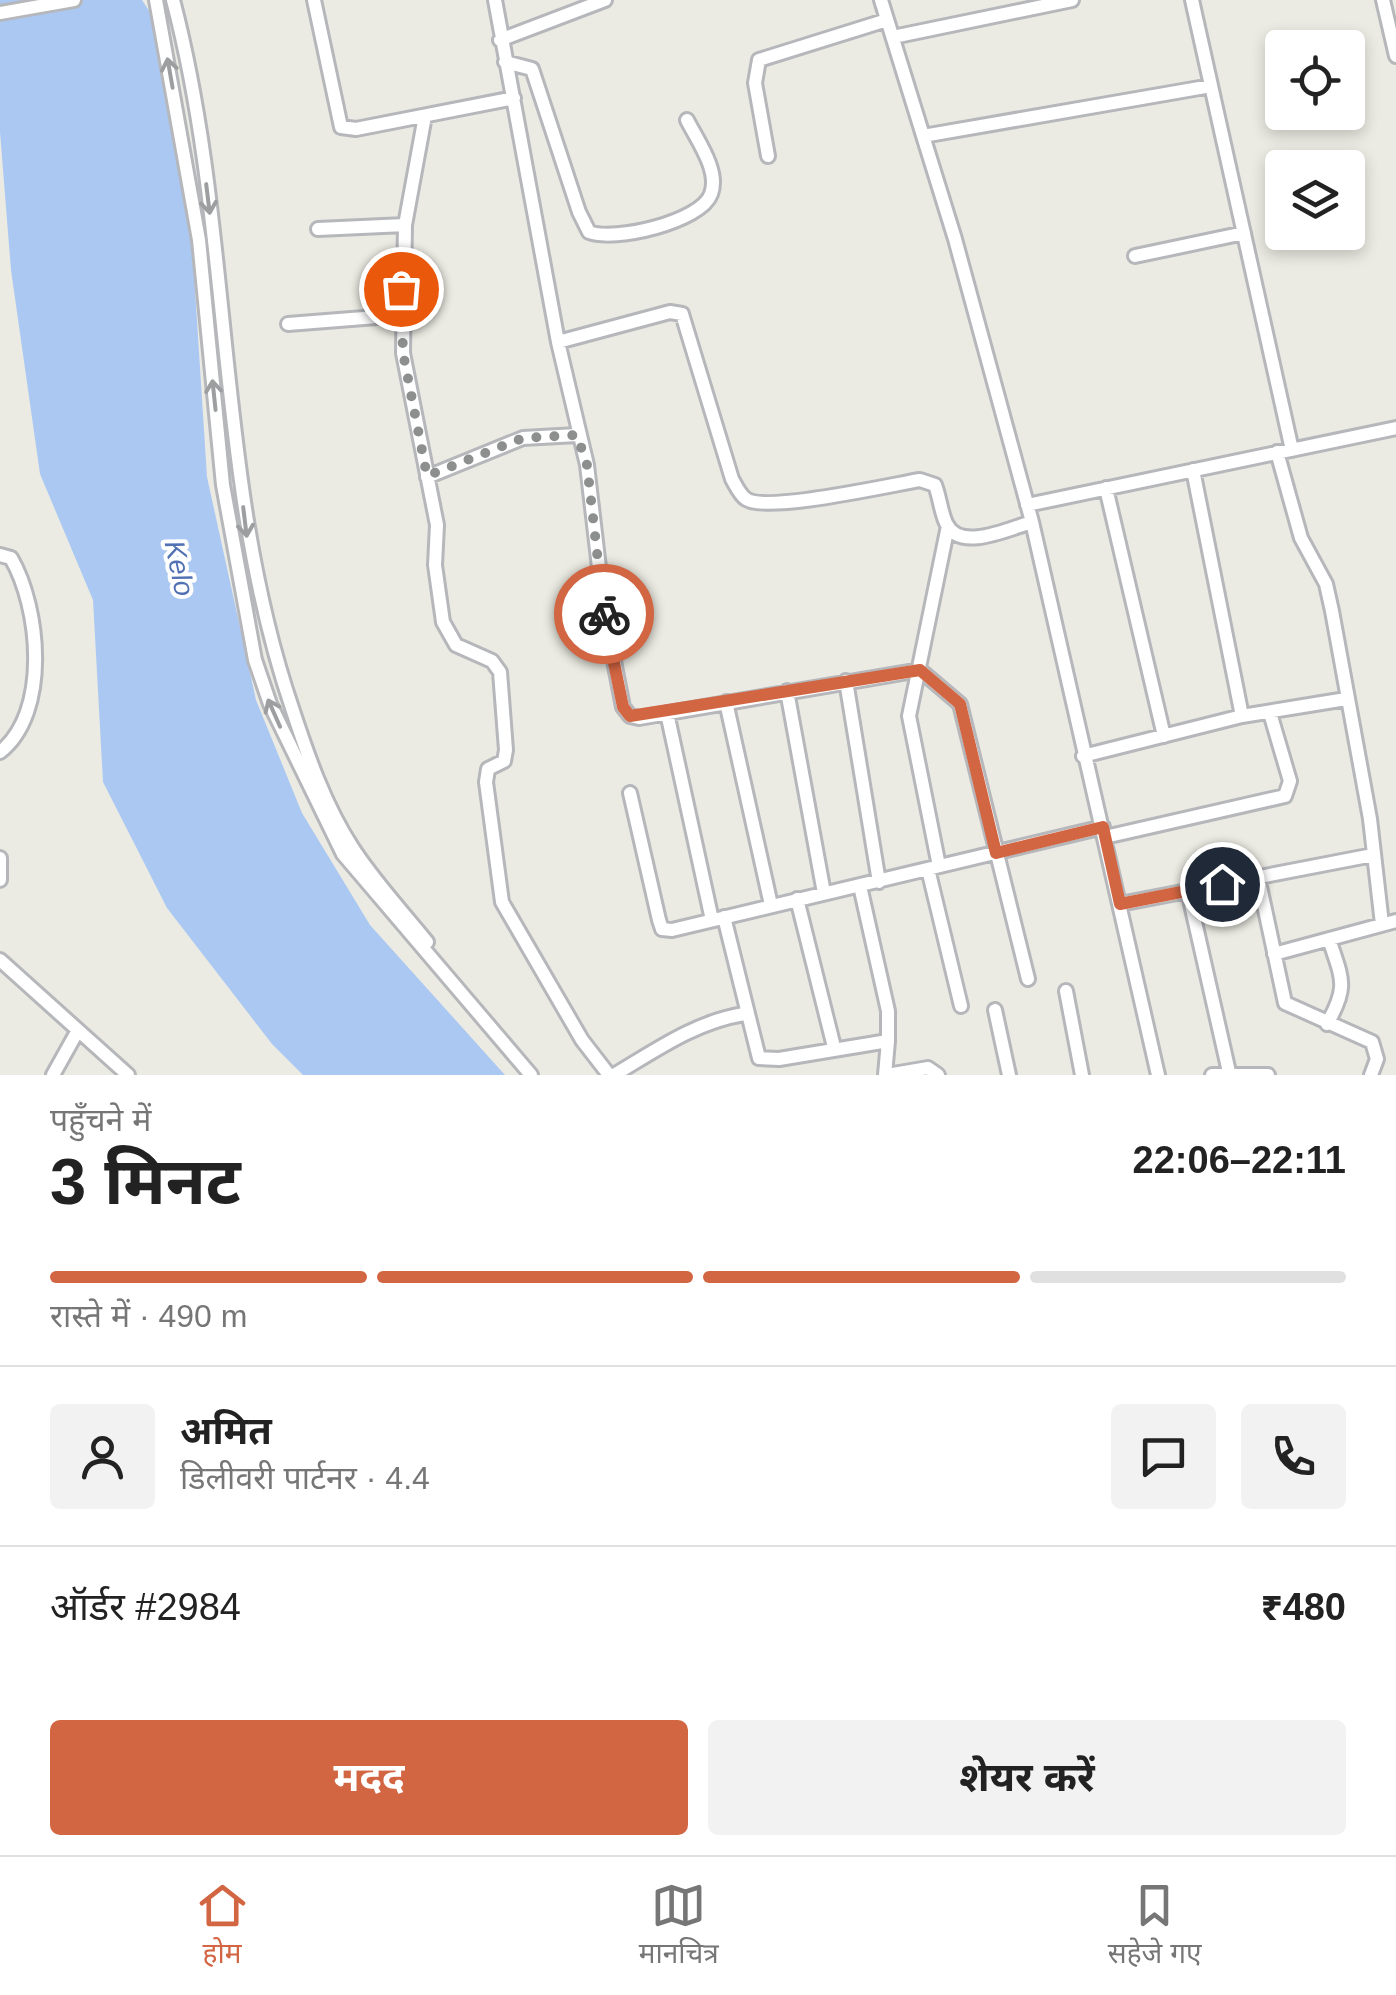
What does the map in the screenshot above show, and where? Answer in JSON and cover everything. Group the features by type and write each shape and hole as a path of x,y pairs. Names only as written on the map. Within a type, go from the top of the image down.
{"street":[{"path":"0,14 74,0"},
{"path":"156,0 199,240 223,484 254,660 270,704 342,854 531,1075"},
{"path":"173,0 197,107 246,534 271,648 306,750 351,846 463,988 542,1075"},
{"path":"314,0 341,127 356,130 514,98"},
{"path":"495,0 558,342 587,465 604,610 623,707 630,716 639,718 920,670 960,704 1028,979"},
{"path":"500,40 605,0"},
{"path":"881,0 1028,504 1158,1075"},
{"path":"893,37 1034,4 1072,0"},
{"path":"1192,0 1292,450"},
{"path":"1383,0 1396,56"},
{"path":"768,156 755,82 759,60 887,20"},
{"path":"505,62 532,69 579,212 589,232 604,238 657,227 703,206 712,193 712,172 687,120"},
{"path":"923,136 1211,86"},
{"path":"425,116 406,225 403,353 437,525 436,565 443,622 456,645 492,662 502,676 506,750 504,761 488,769 486,782 502,902 582,1040 612,1075 682,1034 720,1018 744,1014"},
{"path":"318,229 406,225"},
{"path":"1135,256 1244,233"},
{"path":"558,342 670,312 682,314 732,480 744,498 757,504 929,481 935,485 948,526 956,536 970,539 1032,522"},
{"path":"288,324 402,315"},
{"path":"1028,504 1396,428"},
{"path":"427,476 523,438 577,435"},
{"path":"1274,954 1389,922 1373,854 1326,584 1301,538 1277,452"},
{"path":"1193,470 1242,716"},
{"path":"1106,488 1164,736"},
{"path":"948,526 910,732 961,1006"},
{"path":"0,555 11,558 26,590 34,692 26,722 0,752"},
{"path":"846,681 878,882"},
{"path":"787,691 824,893"},
{"path":"1083,756 1242,716 1346,699"},
{"path":"726,702 771,905"},
{"path":"667,713 758,1058 779,1060 834,1046 888,1041"},
{"path":"630,793 662,929 996,853 1285,796 1290,782 1270,713"},
{"path":"1120,904 1373,854"},
{"path":"0,858 0,880"},
{"path":"1258,877 1286,1002 1372,1042 1377,1059 1370,1075"},
{"path":"860,886 888,1011 886,1075 923,1068 938,1075"},
{"path":"1188,891 1229,1072"},
{"path":"797,899 834,1046"},
{"path":"1327,1024 1343,996 1344,985 1329,939"},
{"path":"0,960 128,1075"},
{"path":"1066,991 1082,1075"},
{"path":"994,1010 1008,1075"},
{"path":"53,1075 76,1032"},
{"path":"1212,1075 1268,1075"}],"water":[{"name":"Kelo","path":"0,0 142,0 160,27 188,180 207,477 256,700 302,813 370,925 505,1075 303,1075 272,1044 167,908 103,782 93,600 40,474 11,270 0,132"}],"way so far":[{"path":"401,289 403,353 427,476 448,464 523,438 577,435 587,465 604,614"}],"route":[{"path":"604,614 623,707 630,716 639,718 920,670 960,704 996,853 1103,827 1120,904 1222,884"}]}
